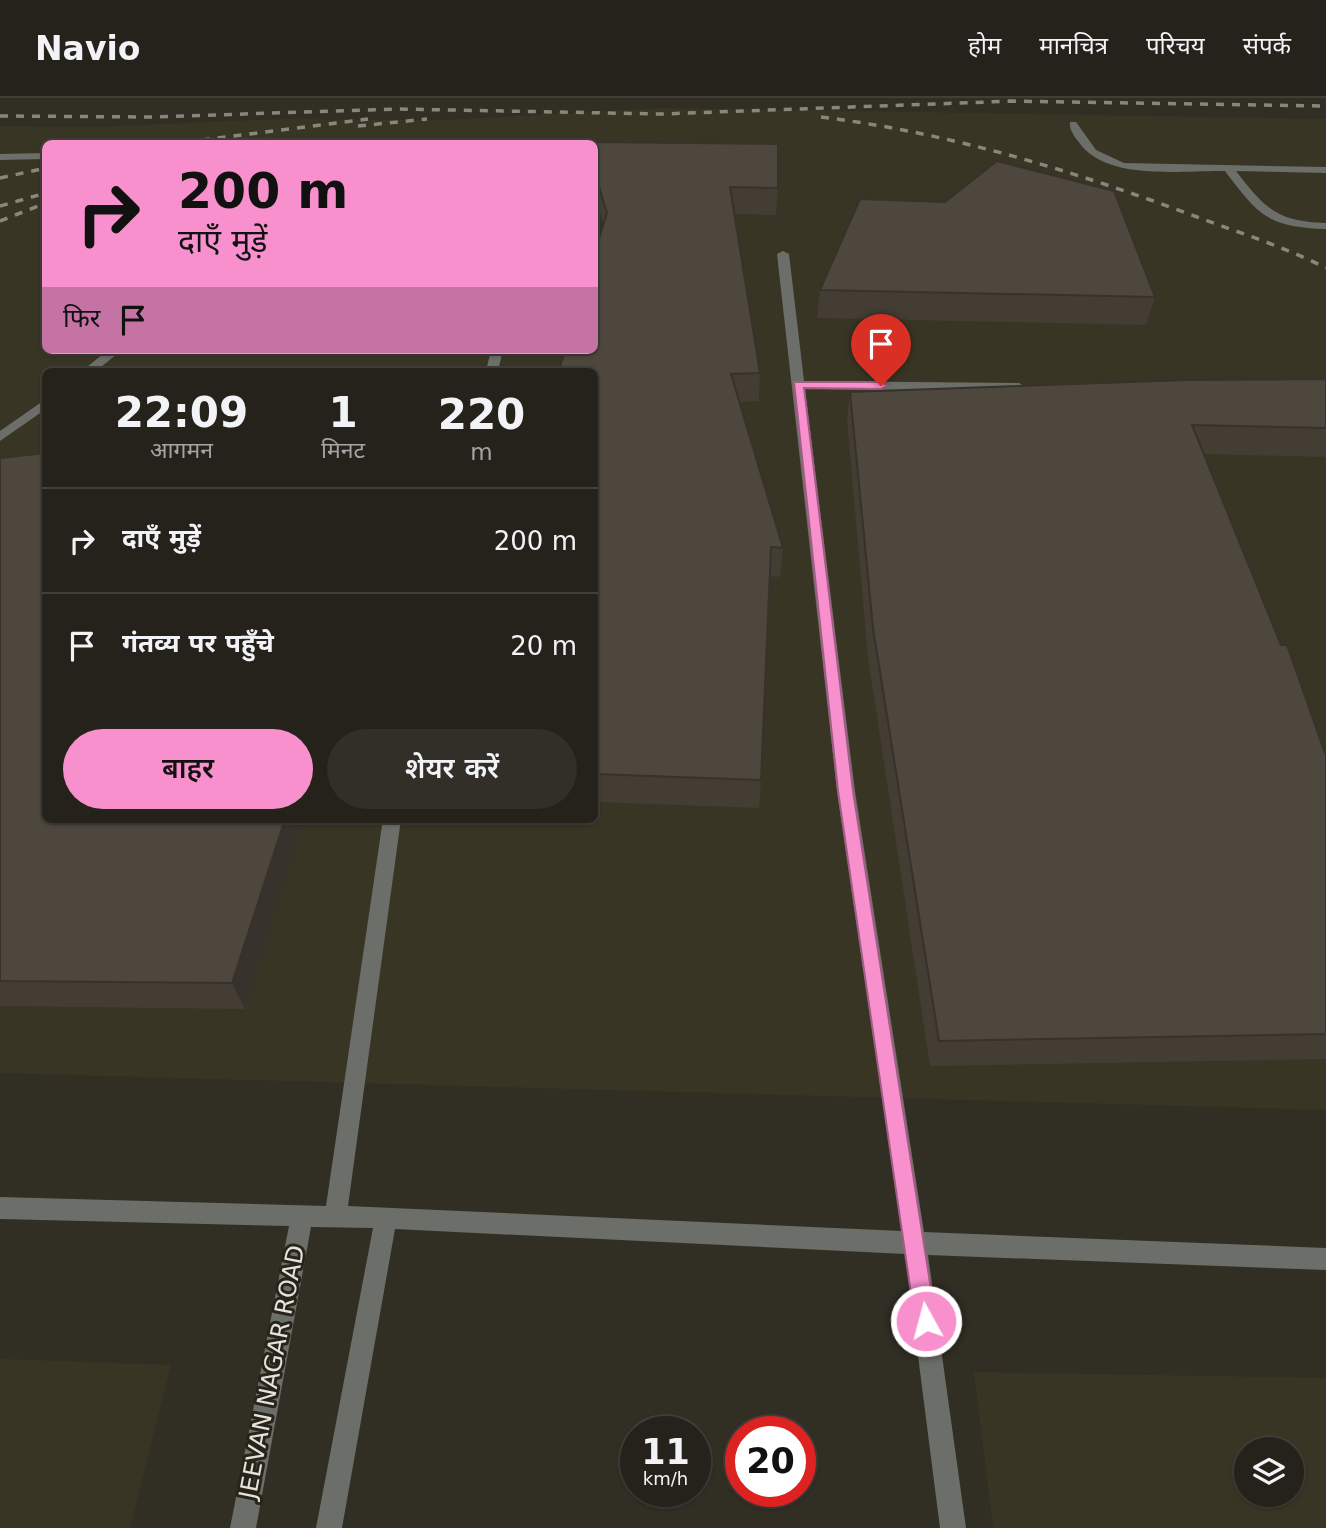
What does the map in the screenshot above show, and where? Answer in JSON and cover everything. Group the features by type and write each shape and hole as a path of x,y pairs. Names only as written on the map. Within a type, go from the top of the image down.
{"street":[{"path":"1073,124 1083,145 1095,155 1110,162 1140,168 1326,170"},
{"path":"0,157 42,156"},
{"path":"1229,169 1268,216 1284,223 1326,226"},
{"path":"783,254 846,791 915,1243 953,1528"},
{"path":"92,368 111,354"},
{"path":"798,385 1034,387"},
{"path":"0,437 42,406"},
{"path":"335,1217 391,823"},
{"path":"0,1208 386,1218 1326,1259"},
{"name":"JEEVAN NAGAR ROAD","path":"243,1528 302,1217"},
{"path":"330,1528 386,1218"}],"shaded area":[{"path":"665,108 1326,119 1326,1110 0,1073 0,126 94,127 281,119 443,120"},
{"path":"0,1359 171,1365 130,1528 0,1528"},
{"path":"974,1372 1326,1378 1326,1528 993,1528"}],"building":[{"path":"598,142 778,144 778,188 730,187 760,373 731,374 783,548 771,547 761,780 598,774 598,368 560,368 564,354 598,354 598,242 607,213 598,184"},
{"path":"997,161 1114,191 1155,297 820,290 860,199 945,202"},
{"path":"1326,379 1326,428 1192,425 1281,645 1287,645 1326,756 1326,1034 939,1041 873,628 850,392 1189,380"},
{"path":"42,453 42,823 284,823 232,983 0,981 0,458"}],"railway":[{"path":"1008,101 1013,101"},
{"path":"0,116 152,117 397,109 662,114 1013,101"},
{"path":"1013,101 1326,106"},
{"path":"821,117 917,133 1058,169 1295,253 1326,268"},
{"path":"202,140 368,119"},
{"path":"358,126 427,119"},
{"path":"266,140 271,139"},
{"path":"0,178 42,169"},
{"path":"0,206 42,194"},
{"path":"0,221 42,205"}],"route":[{"path":"881,386 798,385 846,791 926,1321"}]}
